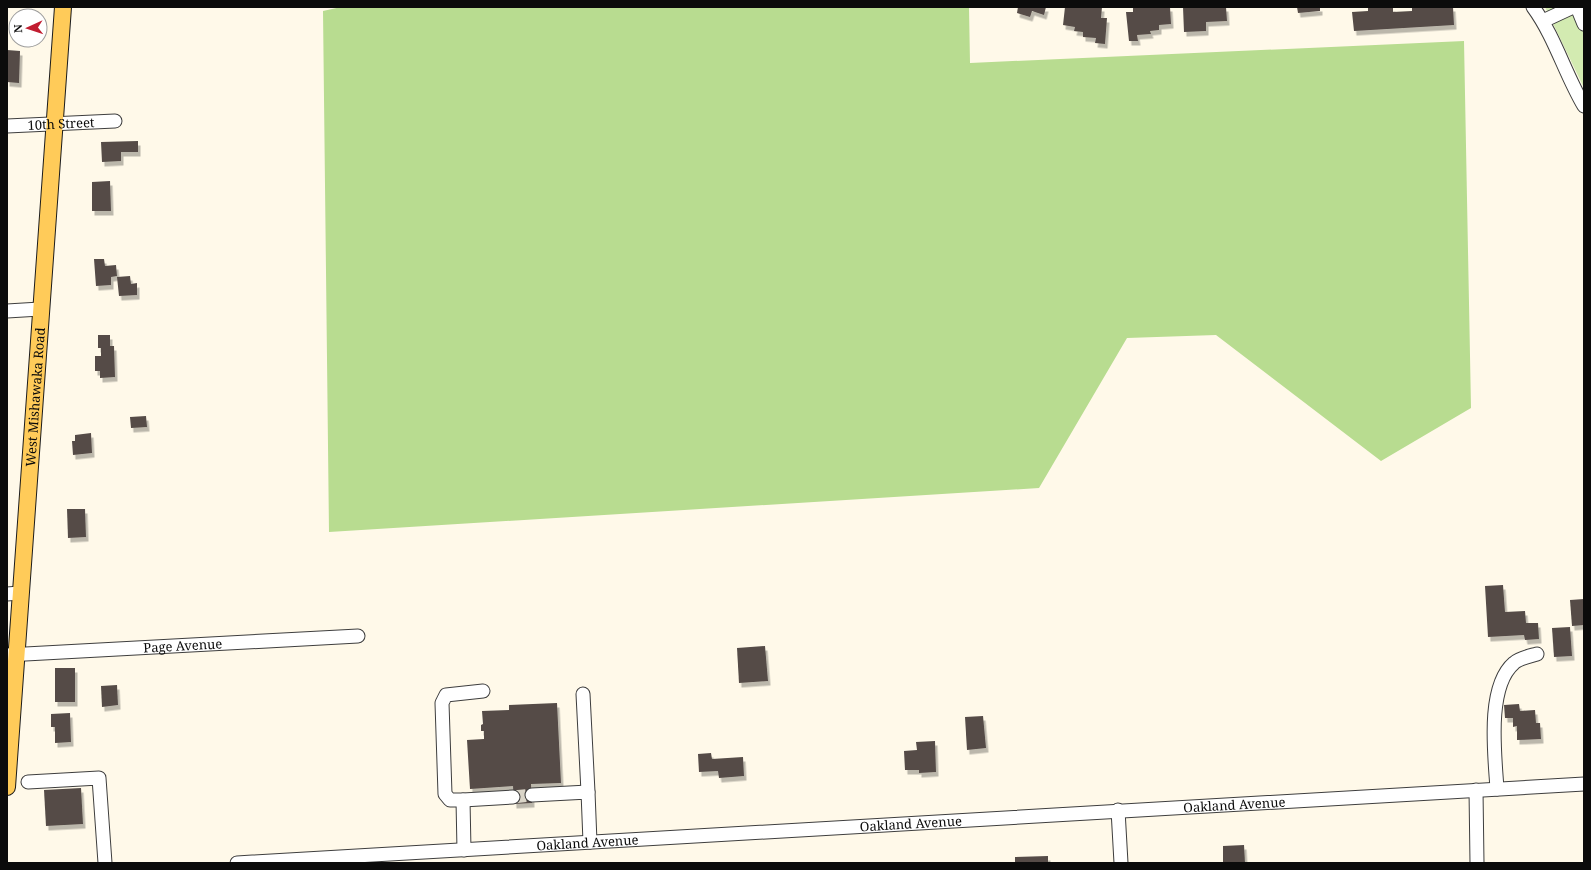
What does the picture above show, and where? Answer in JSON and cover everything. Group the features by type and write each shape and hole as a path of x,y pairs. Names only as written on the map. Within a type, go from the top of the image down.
{"main road":[{"name":"West Mishawaka Road","path":"7,787 14,594 40,309 62,7"}],"street":[{"path":"1533,7 1543,21 1574,89 1584,106"},
{"path":"1543,21 1573,7"},
{"path":"1576,7 1584,24"},
{"name":"10th Street","path":"7,126 115,121"},
{"path":"7,311 40,309"},
{"name":"Page Avenue","path":"12,655 358,636"},
{"path":"1497,789 1494,729 1496,698 1505,674 1514,662 1537,654"},
{"path":"483,691 446,695 442,703 445,794 450,800 513,797"},
{"path":"583,694 590,842"},
{"path":"28,782 100,778 105,863"},
{"name":"Oakland Avenue","path":"239,863 1118,810 1584,784"},
{"path":"1476,790 1476,863"},
{"path":"532,795 588,792"},
{"path":"463,800 464,850"},
{"path":"1118,810 1121,863"}],"green space":[{"path":"341,7 969,7 970,63 1464,41 1471,408 1381,461 1216,335 1127,338 1039,488 329,532 323,11"},
{"path":"1545,7 1584,7 1584,88"}],"building":[{"path":"1018,7 1046,7 1044,15 1032,11 1030,17 1017,13"},
{"path":"1065,7 1102,7 1101,18 1107,18 1105,44 1095,43 1096,38 1083,37 1083,32 1074,31 1075,27 1063,25"},
{"path":"1133,7 1170,7 1171,24 1159,25 1159,30 1150,31 1151,34 1137,35 1138,41 1129,41 1126,12 1133,12"},
{"path":"1183,7 1226,7 1227,21 1206,22 1206,31 1184,32"},
{"path":"1297,7 1320,7 1320,11 1298,13"},
{"path":"1368,7 1393,7 1393,12 1412,11 1412,7 1453,7 1454,25 1354,31 1352,12 1368,11"},
{"path":"7,50 20,51 19,83 7,82"},
{"path":"138,141 138,152 121,152 121,161 102,162 101,142"},
{"path":"110,181 111,211 92,211 92,182"},
{"path":"94,259 104,259 105,266 116,265 117,276 111,277 111,285 96,286"},
{"path":"130,276 131,284 137,283 137,295 119,296 117,277"},
{"path":"98,335 110,335 110,346 114,346 115,377 100,378 100,371 95,371 95,356 101,356 101,348 98,348"},
{"path":"146,416 147,427 131,428 130,417"},
{"path":"91,433 92,453 73,455 72,441 75,441 75,435"},
{"path":"67,509 85,509 86,537 68,538"},
{"path":"1503,585 1505,612 1525,611 1526,623 1538,623 1539,639 1525,640 1524,635 1488,637 1485,586"},
{"path":"1584,599 1584,625 1572,626 1570,600"},
{"path":"1570,627 1572,656 1554,657 1552,628"},
{"path":"765,646 768,681 739,683 737,648"},
{"path":"55,668 75,668 75,702 55,702"},
{"path":"117,685 118,705 102,707 101,686"},
{"path":"557,703 561,783 531,784 532,803 514,804 513,786 470,789 467,740 484,739 484,731 481,731 481,725 483,724 482,711 509,710 509,705"},
{"path":"1519,704 1520,711 1535,710 1536,723 1540,723 1541,739 1517,740 1517,726 1513,727 1513,718 1505,718 1504,705"},
{"path":"70,713 71,742 55,743 55,727 51,727 51,714"},
{"path":"983,716 986,748 967,750 965,717"},
{"path":"935,741 936,772 919,773 919,770 905,770 904,751 917,750 916,742"},
{"path":"711,753 712,759 743,757 744,776 719,778 718,771 699,772 698,754"},
{"path":"81,788 83,824 46,826 44,790"},
{"path":"1244,845 1245,863 1223,863 1223,846"},
{"path":"1048,856 1048,863 1015,863 1015,857"}],"tunnel":[{"path":"513,797 532,795"}]}
